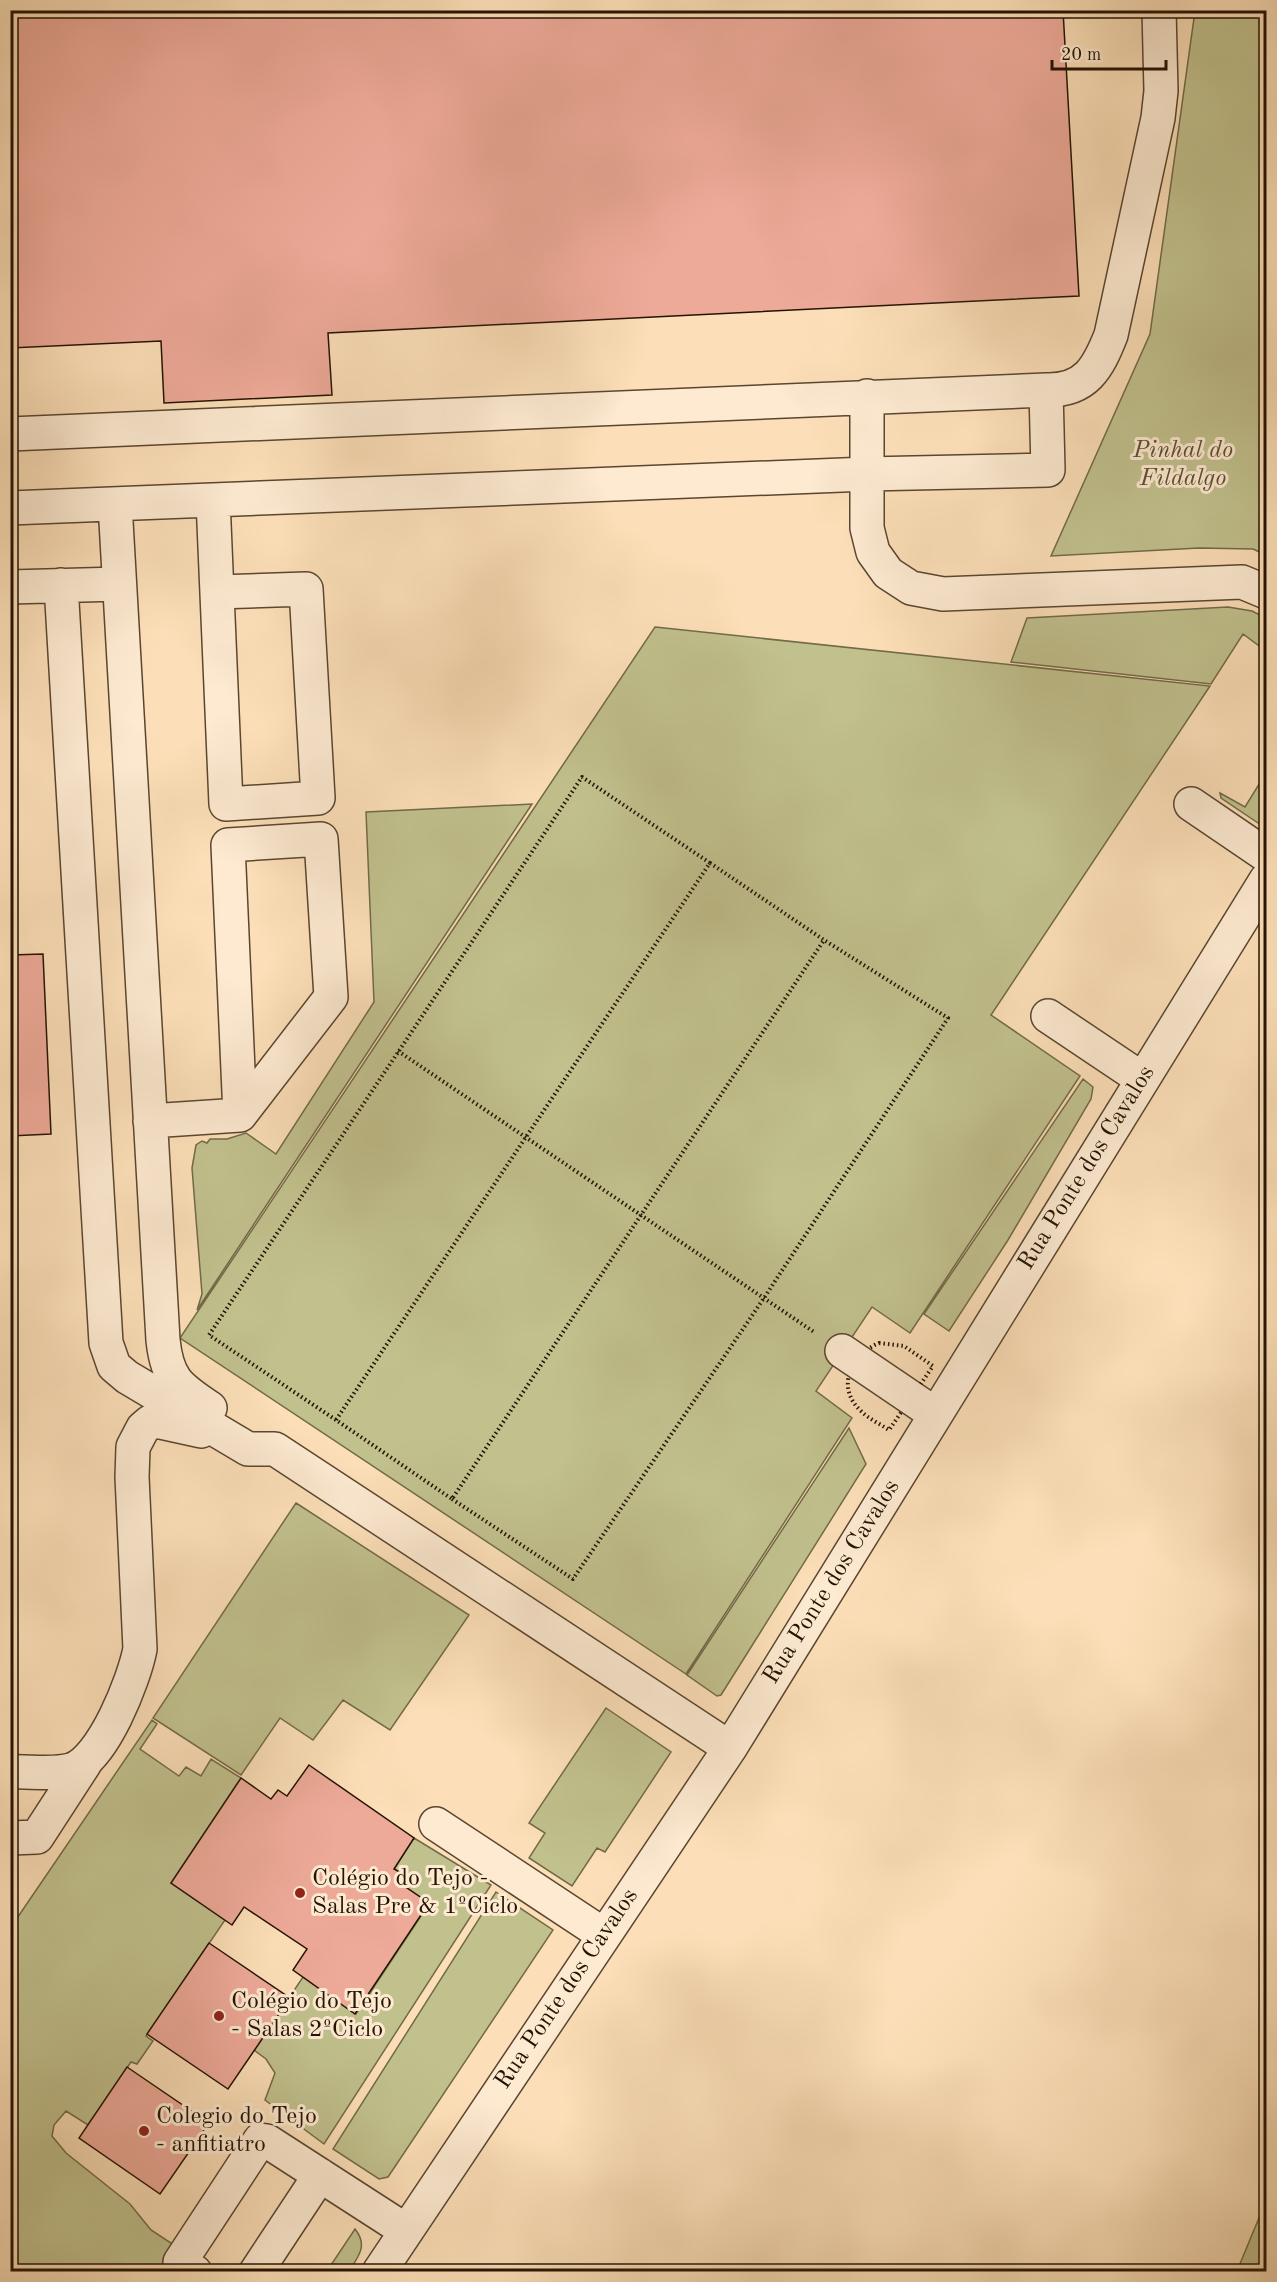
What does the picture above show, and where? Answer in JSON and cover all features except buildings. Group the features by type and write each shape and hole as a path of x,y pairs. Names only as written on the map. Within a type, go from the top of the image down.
{"street":[{"path":"10,434 867,396 1061,391 1076,386 1087,377 1102,357 1111,335 1158,118 1161,91 1159,10"},
{"path":"10,508 867,474 1048,470 1046,390"},
{"path":"867,396 867,528 873,552 888,573 911,588 943,594 1242,582 1266,592"},
{"path":"213,500 226,804 318,798 306,589 217,592"},
{"path":"10,1838 37,1837 118,1713 136,1668 140,1649 132,1477 134,1448 161,1380 150,1121 116,504"},
{"path":"10,587 119,584"},
{"path":"61,585 106,1343 114,1366 161,1380 238,1435 248,1449 275,1449 730,1748"},
{"path":"1191,804 1266,855"},
{"path":"150,1121 240,1115 331,997 321,839 228,844 240,1115"},
{"name":"Rua Ponte dos Cavalos","path":"379,2271 730,1748 1266,880"},
{"path":"1048,1016 1143,1079"},
{"path":"842,1351 935,1414"},
{"path":"143,1428 150,1422 160,1422 238,1435"},
{"path":"10,1772 70,1770 85,1763"},
{"path":"436,1824 604,1935"},
{"path":"195,2271 180,2262 260,2140 267,2140 405,2230"},
{"path":"256,2271 320,2175"}],"path":[{"path":"582,777 824,940 948,1018 764,1298 573,1579 209,1335 582,777"},
{"path":"336,1420 710,863"},
{"path":"452,1499 824,940"},
{"path":"398,1050 842,1351"}],"green space":[{"name":"Pinhal do Fildalgo","path":"1195,11 1266,11 1266,555 1253,549 1199,548 1051,556 1150,334"},
{"path":"1228,607 1252,611 1266,618 1266,651 1243,634 1211,684 1011,662 1027,618"},
{"path":"655,627 1210,686 991,1015 1080,1076 910,1333 872,1307 816,1391 852,1418 686,1674 180,1338"},
{"path":"1266,773 1266,826 1264,827 1221,798 1220,793 1245,807"},
{"path":"532,804 197,1310 202,1294 192,1168 196,1145 202,1141 207,1143 210,1139 227,1139 246,1133 276,1154 374,1002 366,812"},
{"path":"1083,1079 1093,1087 1091,1099 1008,1240 949,1331 924,1314"},
{"path":"849,1428 866,1464 721,1695 717,1696 687,1675"},
{"path":"296,1503 469,1615 390,1730 343,1700 313,1740 280,1718 241,1775 153,1718"},
{"path":"606,1708 671,1752 605,1852 597,1848 572,1886 529,1858 545,1833 529,1823"},
{"path":"152,1720 157,1724 140,1749 179,1776 186,1767 201,1776 211,1759 241,1778 171,1883 225,1920 146,2036 153,2041 137,2064 131,2062 88,2125 66,2111 54,2125 52,2136 66,2153 130,2204 151,2230 177,2247 161,2271 11,2272 11,1927"},
{"path":"414,1838 491,1885 324,2144 265,2100 275,2073 266,2059 254,2050 303,1977 356,2014 429,1904 397,1881 402,1874 394,1869"},
{"path":"496,1892 553,1930 388,2177 379,2179 333,2149"},
{"path":"1266,2201 1266,2271 1237,2271"},
{"path":"355,2229 361,2240 361,2250 353,2266 349,2271 327,2271"}],"place":[{"name":"Colégio do Tejo - Salas Pre & 1ºCiclo","path":"300,1893"},
{"name":"Colégio do Tejo - Salas 2ºCiclo","path":"219,2016"},
{"name":"Colegio do Tejo - anfitiatro","path":"144,2131"}]}
